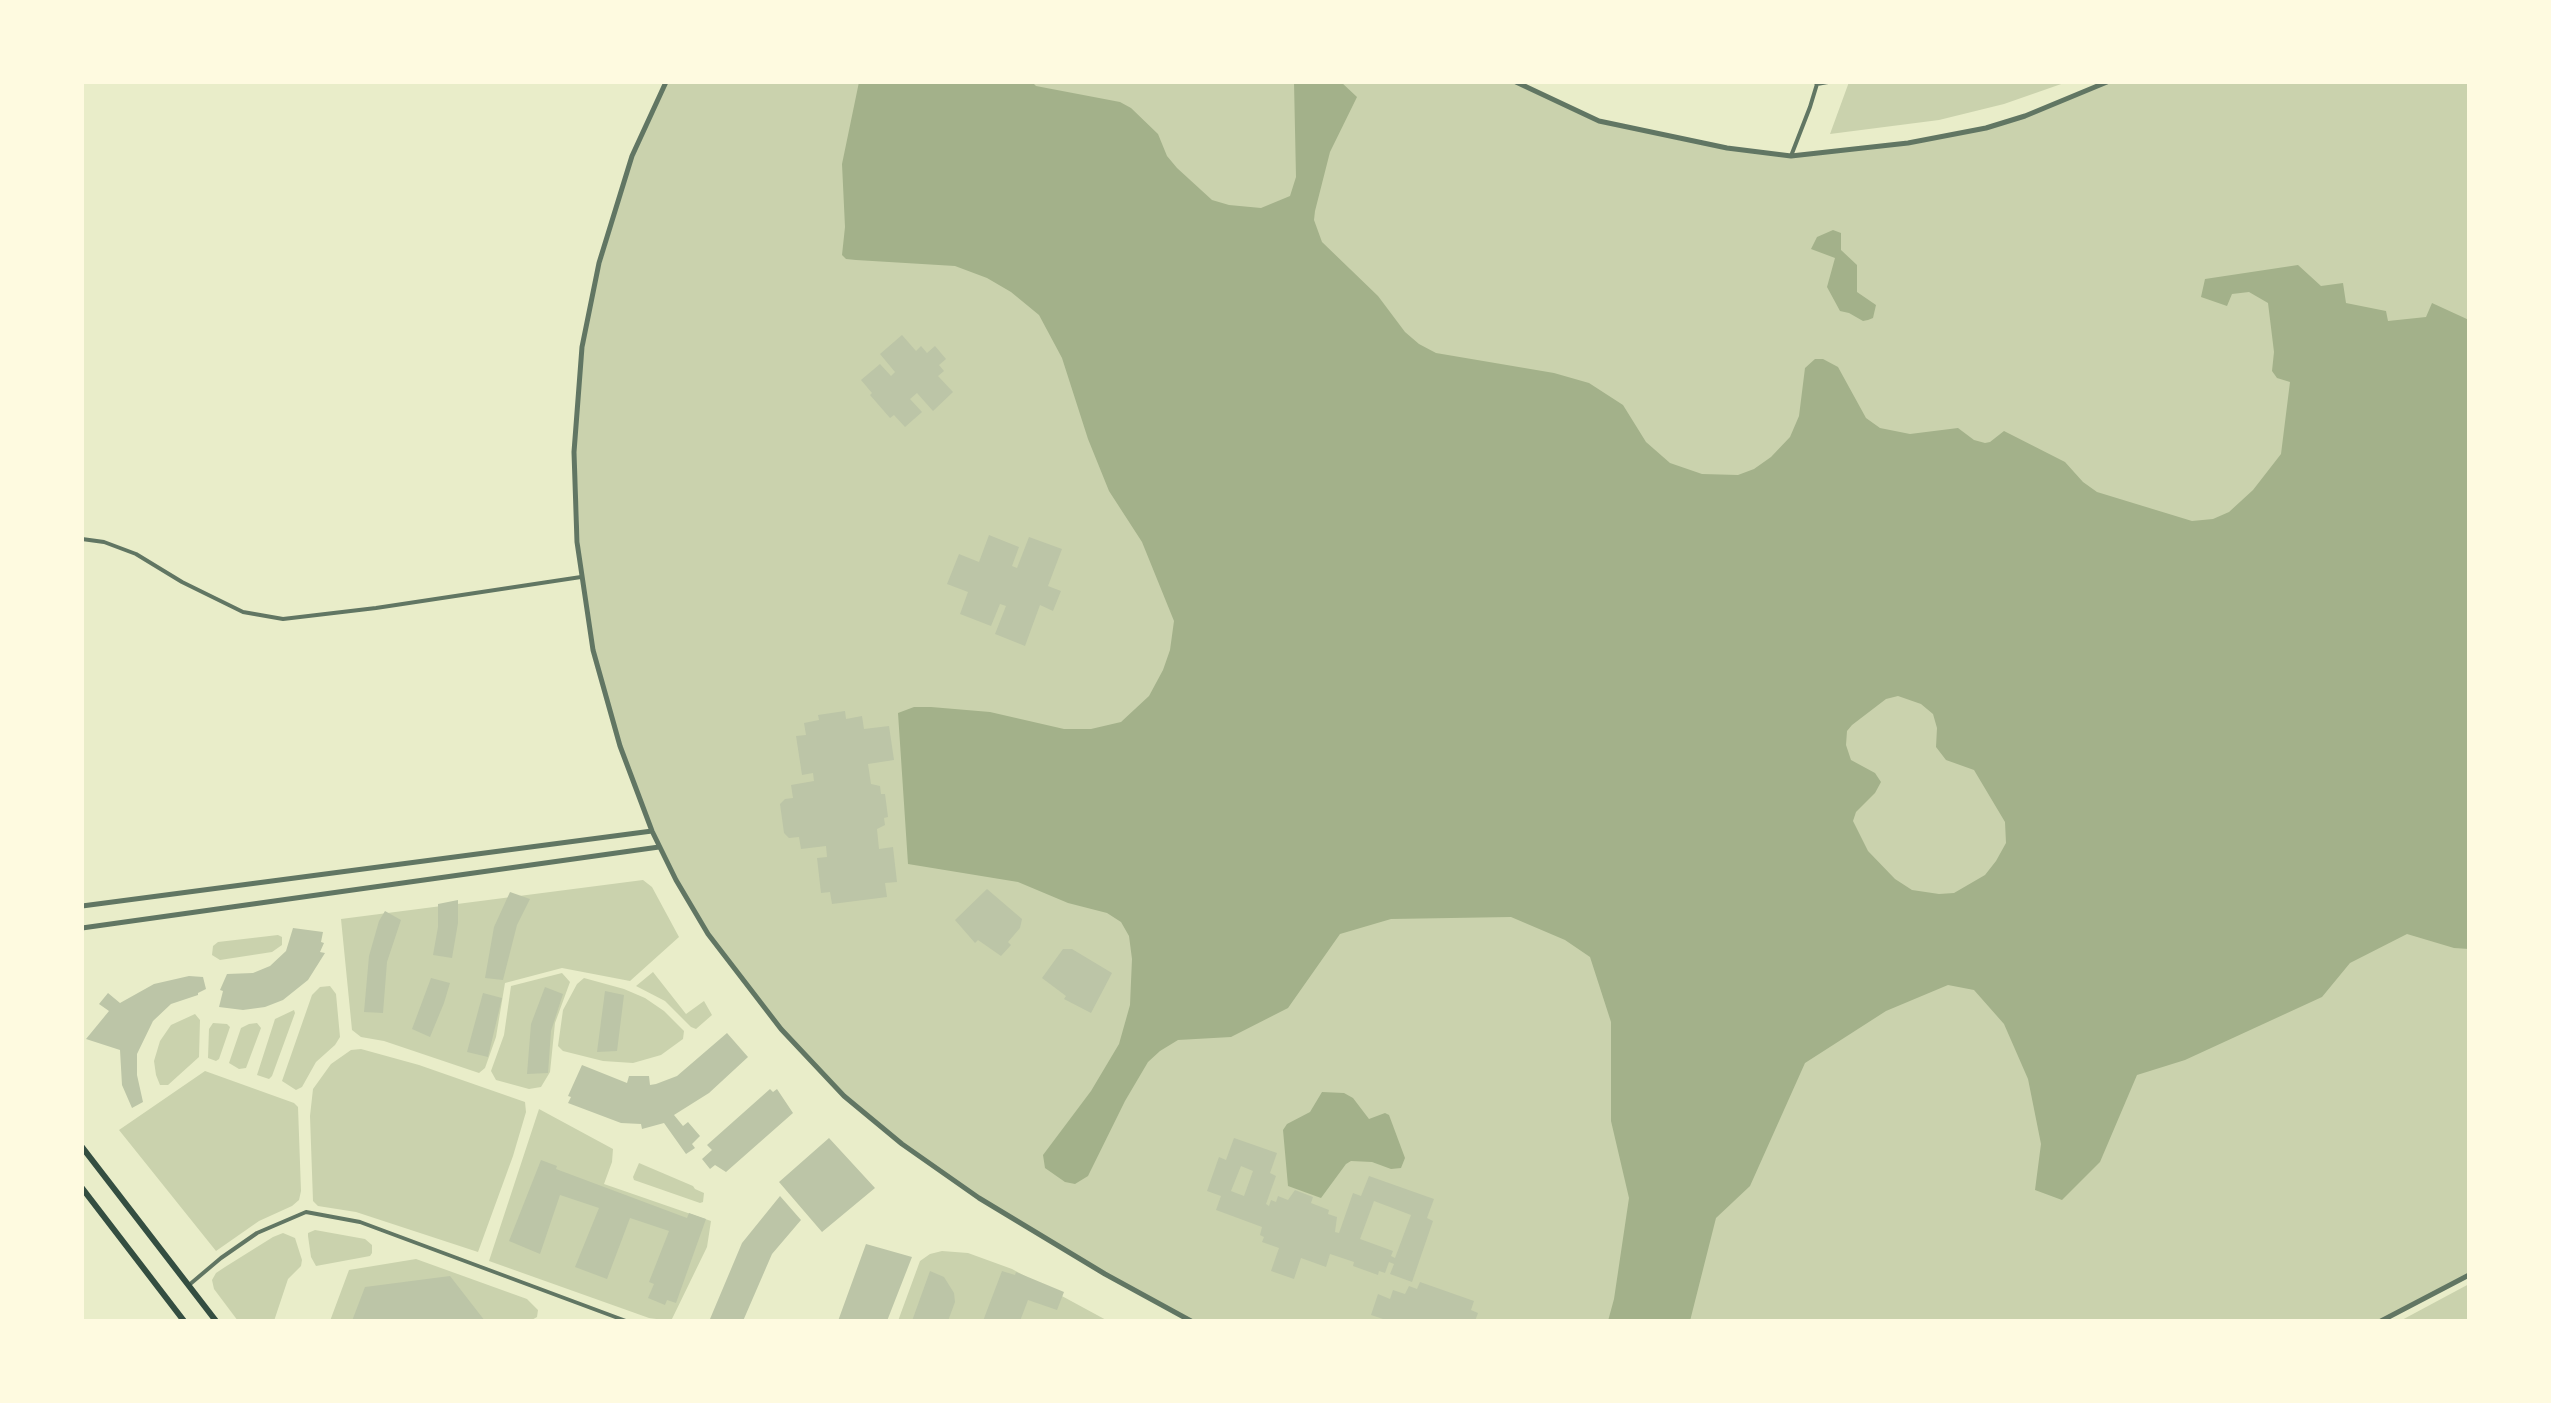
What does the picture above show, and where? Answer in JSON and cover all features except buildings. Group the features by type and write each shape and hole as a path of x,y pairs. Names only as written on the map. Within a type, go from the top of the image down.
{"main road":[{"path":"82,1147 216,1321"},
{"path":"82,1188 184,1321"}],"street":[{"path":"666,82 632,156 599,263 586,323 575,429 574,502 581,577 593,650 610,715 652,831 708,934 781,1029 844,1096 902,1144 966,1190 1105,1274 1191,1321"},
{"path":"1516,82 1599,121 1727,148 1791,156 1908,143 1986,128 2025,116 2107,82"},
{"path":"1791,156 1816,83 1828,82"},
{"path":"82,539 104,542 136,554 182,582 243,612 283,619 581,577"},
{"path":"82,906 652,831"},
{"path":"82,928 660,847"},
{"path":"189,1285 257,1233 306,1212 360,1222 626,1321"},
{"path":"2381,1321 2469,1275"}],"shaded area":[{"path":"666,82 1516,82 1599,121 1727,148 1791,156 1908,143 1986,128 2025,116 2107,82 2469,82 2469,1275 2381,1321 1191,1321 952,1181 844,1096 781,1029 708,934 676,880 631,778 600,681 581,577 575,429 589,305 633,156"},
{"path":"859,82 1032,82 1036,86 1120,102 1131,108 1158,134 1167,156 1177,168 1212,200 1261,208 1290,196 1296,177 1294,82 1341,82 1357,97 1330,152 1314,220 1322,242 1378,296 1405,332 1436,353 1554,373 1589,383 1623,405 1646,442 1670,463 1702,474 1738,475 1771,457 1790,437 1799,416 1805,368 1815,359 1823,359 1838,367 1866,418 1880,428 1910,434 1958,428 1974,440 1985,443 2004,431 2065,462 2097,492 2192,521 2213,519 2229,512 2253,490 2281,454 2290,382 2277,378 2272,371 2274,352 2268,303 2249,292 2232,294 2227,306 2201,297 2205,279 2298,265 2321,286 2343,283 2346,303 2386,311 2388,321 2426,317 2432,303 2469,320 2469,949 2454,948 2407,934 2350,963 2322,997 2185,1060 2137,1075 2100,1162 2062,1200 2035,1190 2041,1144 2028,1079 2004,1024 1974,990 1948,985 1886,1011 1805,1063 1750,1186 1716,1218 1690,1321 1608,1321 1629,1198 1611,1121 1611,1022 1590,957 1565,940 1511,917 1391,919 1340,934 1288,1008 1231,1037 1178,1040 1160,1051 1148,1062 1125,1101 1088,1176 1075,1184 1065,1182 1045,1168 1043,1155 1091,1091 1119,1044 1130,1005 1132,959 1129,936 1121,922 1107,913 1068,903 1018,882 908,864 898,713 914,707 990,712 1064,729 1091,729 1121,722 1149,696 1163,670 1170,650 1174,621 1142,542 1109,491 1088,439 1062,358 1039,315 1011,292 987,278 955,266 846,259 842,255 845,227 842,164","holes":["1898,696 1921,704 1933,714 1937,728 1936,747 1946,760 1974,770 2005,822 2006,843 1996,861 1985,875 1954,893 1912,890 1895,879 1868,851 1853,821 1856,812 1875,793 1881,782 1875,773 1851,760 1846,745 1847,731 1886,699"]},
{"path":"1849,82 2067,82 2004,104 1939,120 1830,134"},
{"path":"1833,230 1841,233 1841,250 1857,265 1857,292 1876,305 1873,318 1863,321 1840,311 1827,287 1835,258 1811,249 1817,237"},
{"path":"643,880 652,887 679,937 630,981 562,968 505,983 496,1037 485,1068 479,1073 384,1041 361,1037 352,1030 341,919"},
{"path":"282,937 282,945 272,952 220,960 212,955 213,946 218,942"},
{"path":"653,972 686,1014 704,1001 712,1015 696,1029 691,1027 665,1001 636,986"},
{"path":"562,973 570,982 555,1023 550,1072 541,1087 529,1089 496,1080 491,1071 504,1035 511,986"},
{"path":"584,978 645,998 684,1031 683,1039 661,1055 633,1063 603,1061 563,1051 558,1046 563,1010 577,984"},
{"path":"330,986 336,994 340,1037 316,1062 302,1087 296,1090 282,1081 312,995 320,987"},
{"path":"294,1010 272,1076 269,1079 257,1075 275,1019"},
{"path":"195,1014 200,1020 199,1057 168,1085 160,1085 154,1061 160,1041 171,1025"},
{"path":"213,1023 230,1027 216,1061 208,1058 209,1029"},
{"path":"257,1023 261,1028 246,1068 239,1069 229,1063 241,1028"},
{"path":"361,1049 419,1065 525,1102 526,1112 513,1156 478,1252 356,1212 318,1206 313,1201 310,1116 313,1089 331,1064 351,1050"},
{"path":"205,1071 298,1107 299,1200 259,1221 216,1251 119,1130"},
{"path":"1322,1092 1344,1093 1353,1098 1369,1119 1385,1113 1389,1115 1405,1158 1401,1168 1351,1161 1321,1198 1288,1186 1283,1130 1287,1124 1310,1112"},
{"path":"539,1109 613,1149 604,1184 711,1221 707,1247 671,1321 649,1318 489,1261"},
{"path":"639,1163 693,1186 704,1193 703,1202 634,1180"},
{"path":"315,1230 365,1239 372,1245 372,1253 370,1256 316,1266 311,1257 308,1236"},
{"path":"283,1233 295,1238 302,1260 301,1266 288,1279 274,1321 238,1321 214,1289 212,1280 225,1267"},
{"path":"942,1251 968,1253 1012,1269 1108,1321 898,1321 920,1261"},
{"path":"416,1259 527,1299 538,1310 537,1317 530,1321 330,1321 349,1270"},
{"path":"2469,1284 2469,1321 2400,1321"}]}
